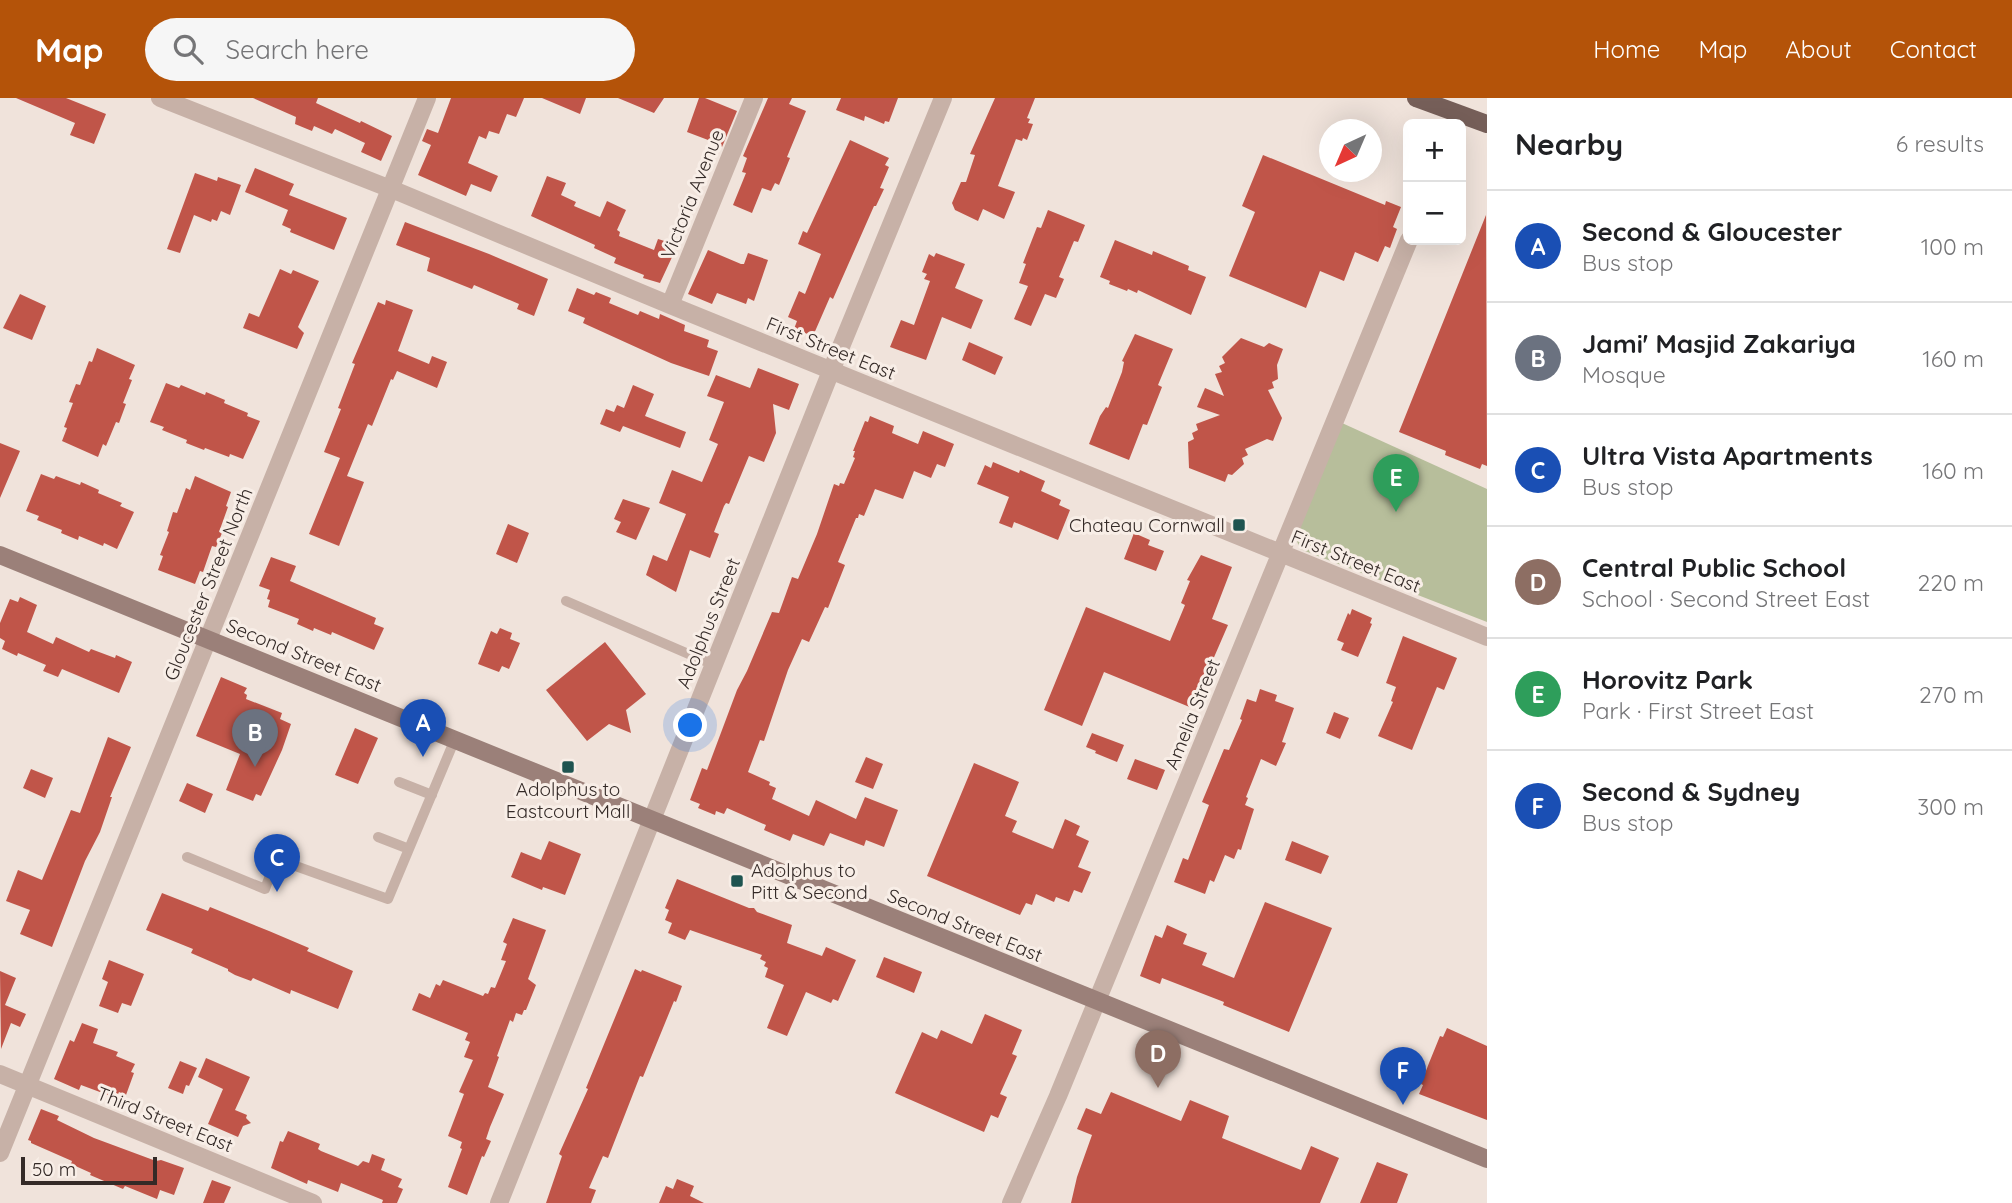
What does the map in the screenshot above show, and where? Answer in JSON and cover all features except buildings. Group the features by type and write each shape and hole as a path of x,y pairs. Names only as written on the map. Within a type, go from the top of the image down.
{"main road":[{"path":"1416,98 1460,119"},
{"path":"1466,120 1487,124"},
{"name":"Second Street East","path":"0,555 1487,1159"}],"street":[{"name":"First Street East","path":"160,98 389,188 1487,637"},
{"name":"Gloucester Street North","path":"0,1153 427,98"},
{"name":"Victoria Avenue","path":"670,305 754,98"},
{"name":"Adolphus Street","path":"499,1203 831,371 943,98"},
{"name":"Amelia Street","path":"1011,1203 1407,245"},
{"name":"Third Street East","path":"0,1074 313,1203"}],"lane":[{"path":"566,601 713,665"},
{"path":"187,857 265,889 276,859 388,899 455,739"},
{"path":"399,782 432,794"},
{"path":"378,837 409,849"}],"green space":[{"path":"1342,423 1487,489 1487,622 1300,549 1295,536"}],"place":[{"name":"Horovitz Park","path":"1396,512"},
{"name":"Chateau Cornwall","path":"1239,525"},
{"name":"Second & Gloucester","path":"423,757"},
{"name":"Jami' Masjid Zakariya","path":"255,767"},
{"name":"Adolphus to Eastcourt Mall","path":"568,767"},
{"name":"Adolphus to Pitt & Second","path":"737,881"},
{"name":"Ultra Vista Apartments","path":"277,892"},
{"name":"Central Public School","path":"1158,1088"},
{"name":"Second & Sydney","path":"1403,1105"}]}
